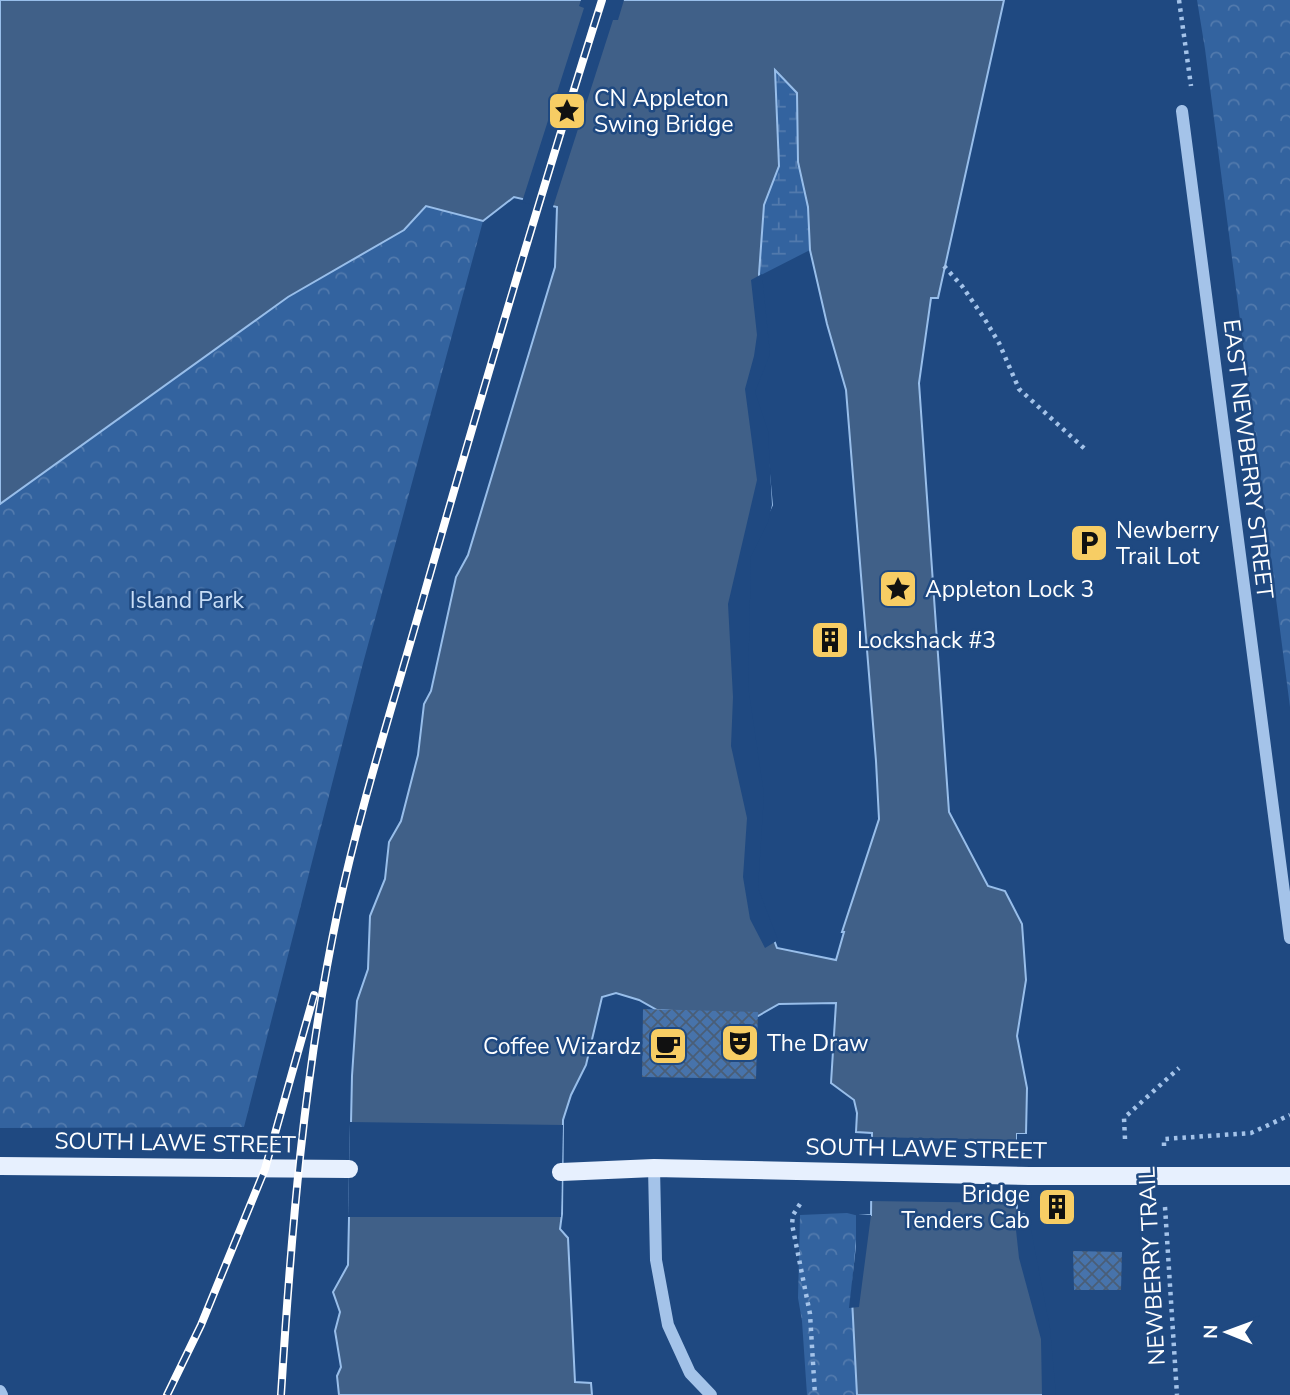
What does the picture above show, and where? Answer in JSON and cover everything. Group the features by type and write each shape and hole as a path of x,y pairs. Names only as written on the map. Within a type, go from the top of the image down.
{"main road":[{"name":"SOUTH LAWE STREET","path":"0,1166 349,1170"},
{"name":"SOUTH LAWE STREET","path":"561,1172 654,1168 857,1174 1290,1176"}],"street":[{"name":"EAST NEWBERRY STREET","path":"1182,111 1290,938"},
{"path":"654,1168 656,1260 668,1325 690,1373 710,1395"}],"path":[{"path":"1180,0 1191,87 1182,111"},
{"path":"944,266 984,318 999,343 1019,388 1086,450"},
{"path":"1125,1139 1124,1118 1179,1068"},
{"name":"NEWBERRY TRAIL","path":"1177,1395 1163,1176 1164,1139 1251,1133 1290,1115"},
{"path":"806,1201 798,1205 792,1224 810,1314 815,1395"}],"green space":[{"path":"1197,0 1290,0 1290,707 1205,49"},
{"path":"785,17 822,246 751,280 758,74"},
{"name":"Island Park","path":"426,206 483,221 362,667 244,1127 0,1128 0,504 288,297 404,230"},
{"path":"847,1213 859,1216 852,1299 857,1395 807,1395 798,1298 800,1215"}],"shaded area":[{"path":"0,0 1004,0 938,298 931,298 919,383 949,812 988,886 1005,891 1022,924 1026,980 1017,1036 1027,1088 1026,1134 1017,1134 1017,1214 1024,1214 1053,1395 857,1395 852,1299 859,1216 871,1215 872,1133 856,1132 857,1113 854,1100 831,1083 836,1003 779,1004 758,1016 657,1010 639,1000 616,993 602,997 586,1065 571,1095 563,1120 560,1229 568,1238 575,1382 591,1383 592,1395 339,1395 337,1376 341,1367 335,1331 340,1312 333,1292 348,1265 352,1076 357,1001 368,969 370,916 385,879 389,842 401,821 418,755 424,704 431,691 456,577 468,555 555,267 557,207 514,197 483,221 426,206 404,230 288,297 0,504","holes":["775,70 797,93 798,162 808,207 810,250 846,390 879,819 842,932 836,960 777,948 755,889 745,686 748,556 772,505 765,432 751,392 766,354 759,274 764,205 779,166"]}],"pier":[{"name":"CN Appleton Swing Bridge","path":"581,0 624,0 618,20 613,20 552,210 522,202 584,8 579,6"},
{"path":"762,274 770,354 755,392 768,431 772,505 768,522 751,556 748,686 764,794 758,888 778,940 765,948 750,919 743,877 747,818 731,746 733,697 728,604 757,480 745,389 757,335 751,280"},
{"path":"350,1122 563,1125 561,1217 348,1217"},
{"path":"1017,1134 1029,1134 1027,1137 1021,1137 1020,1203 868,1201 868,1137 1017,1140"},
{"path":"1028,1214 1050,1328 1056,1395 1042,1395 1041,1339 1019,1258 1017,1215"},
{"path":"856,1215 871,1215 859,1307 849,1308 856,1246"}],"building":[{"path":"643,1009 758,1012 756,1079 642,1077"},
{"path":"1073,1251 1122,1252 1121,1290 1074,1290"}],"railway":[{"path":"281,1395 300,1154 316,1034 337,915 380,747 470,435 602,0"},
{"path":"167,1395 201,1325 265,1169 314,995"}],"place":[{"name":"CN Appleton Swing Bridge","path":"567,111"},
{"name":"Newberry Trail Lot","path":"1089,543"},
{"name":"Appleton Lock 3","path":"898,589"},
{"name":"Lockshack #3","path":"830,640"},
{"name":"The Draw","path":"740,1043"},
{"name":"Coffee Wizardz","path":"668,1046"},
{"name":"Bridge Tenders Cab","path":"1057,1207"}]}
